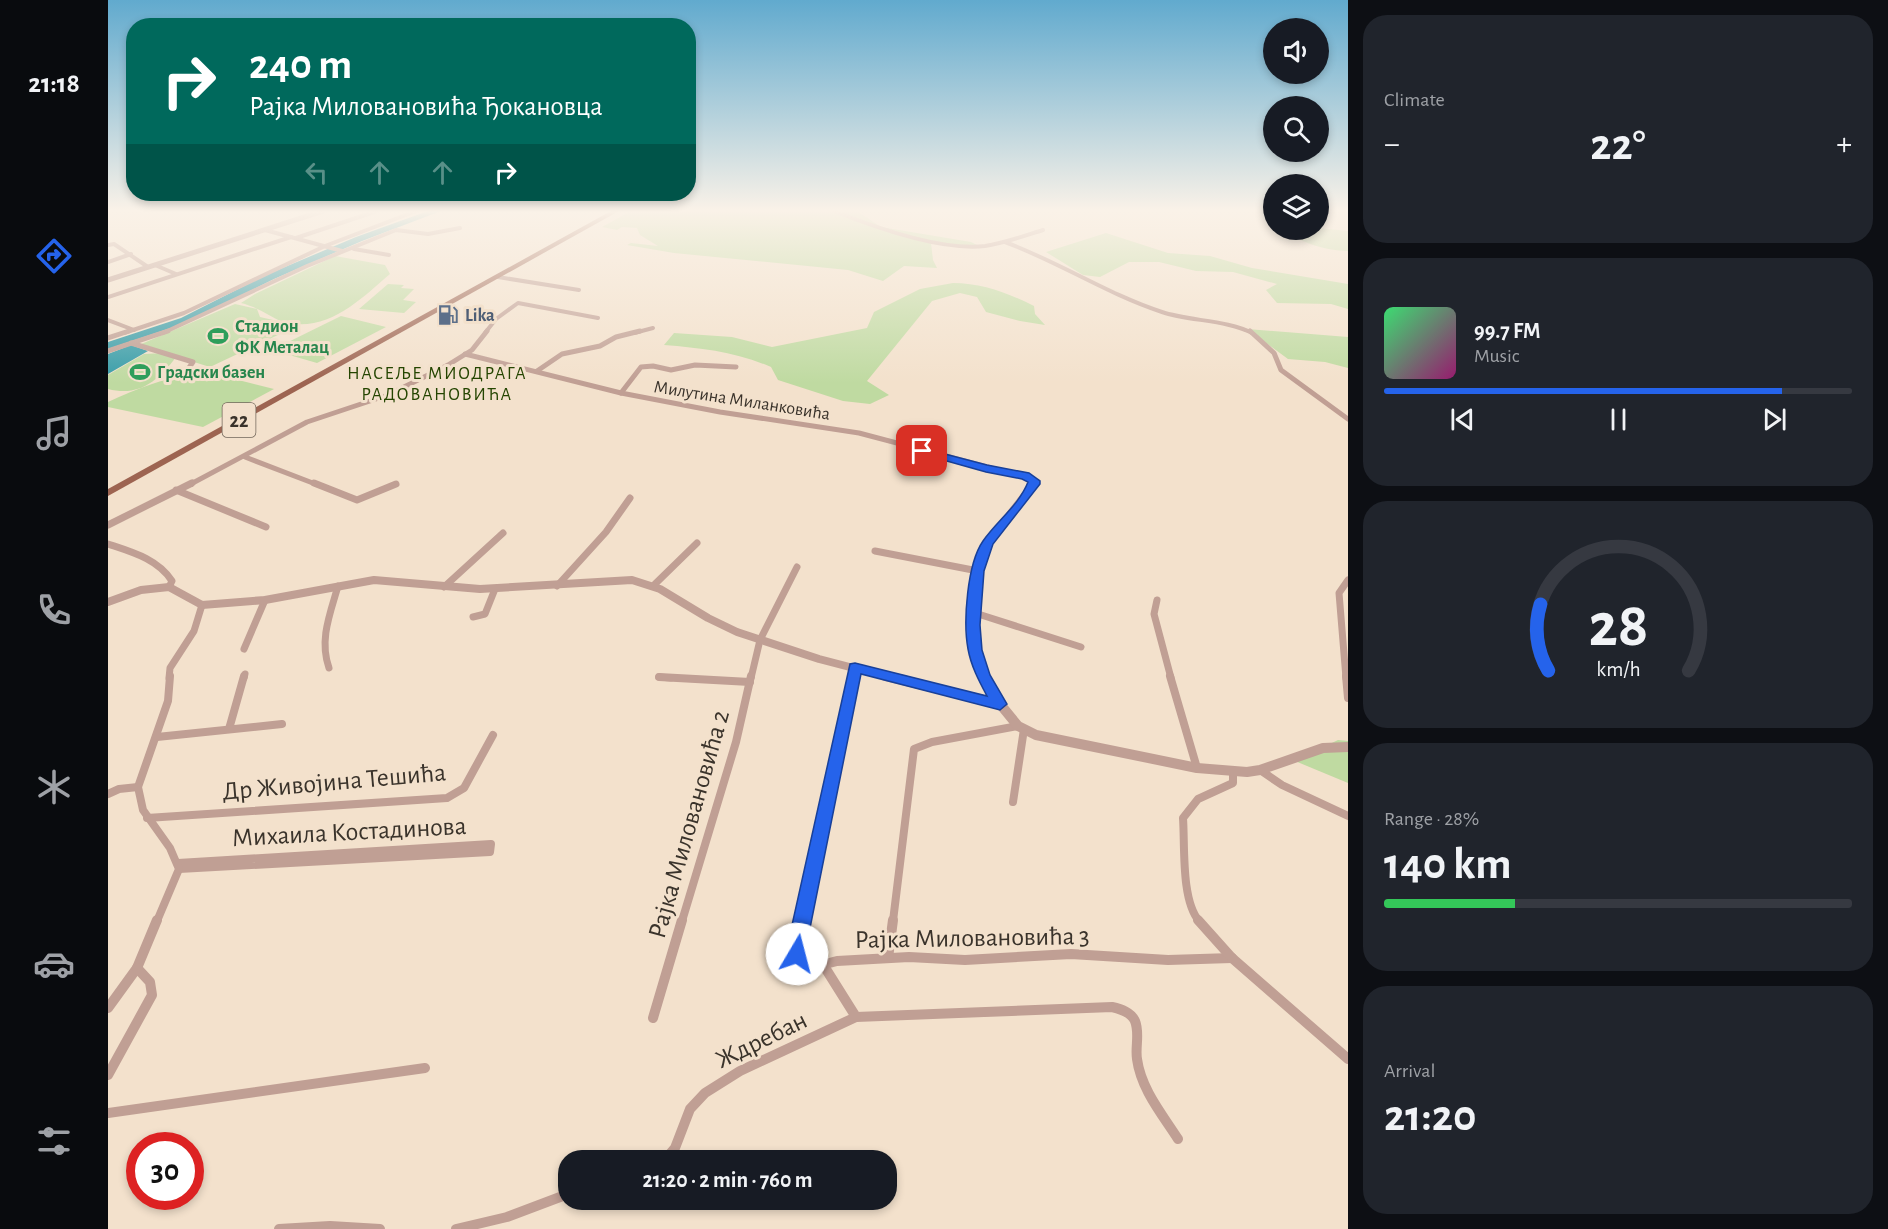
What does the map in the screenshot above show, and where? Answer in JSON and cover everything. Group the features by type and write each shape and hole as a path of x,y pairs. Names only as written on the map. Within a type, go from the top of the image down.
{"main road":[{"name":"22","path":"108,493 513,268"}],"street":[{"path":"108,280 145,268"},
{"path":"159,268 176,274"},
{"path":"108,297 194,268"},
{"path":"108,338 184,313 281,268"},
{"path":"108,351 174,329 304,268"},
{"path":"1065,268 1162,312 1251,331 1274,353 1281,370 1348,419"},
{"path":"498,277 579,290"},
{"path":"108,525 245,457 308,422 388,395 448,365 472,350 496,319 518,303 598,318"},
{"path":"108,320 134,330"},
{"path":"537,371 562,354 600,346 616,337 654,328"},
{"path":"131,343 193,362 188,369"},
{"name":"Милутина Миланковића","path":"465,354 537,371 577,384 621,393 720,412 859,433 1033,479 1034,484 1019,506 987,543 978,571"},
{"name":"Милутина Миланковића","path":"621,393 641,368 646,366 671,370 694,365 736,368"},
{"path":"245,457 357,500 396,484"},
{"path":"176,490 266,527"},
{"path":"557,586 606,532 630,498"},
{"path":"444,587 503,533"},
{"path":"654,585 697,543"},
{"path":"108,544 152,562 165,571 172,581 169,588"},
{"path":"875,551 978,571 973,625 975,650 983,675 1000,704 1021,728 1013,802"},
{"name":"Рајка Миловановића 2","path":"653,1018 735,742 760,640 797,567"},
{"path":"108,602 147,588 169,588 202,605 265,600 374,580 495,589 632,580 654,585 702,615 760,640 855,668 1000,704"},
{"path":"1348,580 1339,593 1348,698"},
{"path":"329,668 325,660 325,634 338,586"},
{"path":"473,617 484,614 495,589"},
{"path":"244,649 265,600"},
{"path":"1157,600 1154,614 1160,641 1197,768"},
{"path":"108,1008 137,968 178,866 162,836 147,818 138,800 138,787 168,701 170,668 194,632 202,605"},
{"path":"975,613 1081,646"},
{"name":"Рајка Миловановића 3","path":"855,668 797,943 800,962 810,968 837,962 888,958 965,960 1071,954 1168,960 1232,958"},
{"path":"229,729 245,675"},
{"path":"659,677 750,682"},
{"path":"157,737 282,724"},
{"path":"888,958 914,749 932,742 1021,728 1059,741 1197,768 1233,772 1260,770 1323,748 1348,747"},
{"name":"Др Живојина Тешића","path":"147,818 447,798 464,788 493,735"},
{"path":"1260,770 1282,785 1348,816"},
{"path":"1233,772 1233,783 1196,799 1188,807 1183,818 1188,897 1192,913 1232,958 1348,1059"},
{"path":"108,794 119,789 138,787"},
{"name":"Михаила Костадинова","path":"491,844 490,852 178,866 491,844"},
{"path":"824,966 856,1017 1112,1007 1123,1010 1133,1017 1137,1025 1135,1046 1140,1075 1148,1094 1178,1139"},
{"path":"108,1075 150,1001 153,990 151,982 137,968"},
{"name":"Ждребан","path":"674,1150 689,1107 707,1090 736,1073 856,1017"},
{"path":"108,1113 425,1068"},
{"path":"456,1229 507,1217 558,1198"},
{"path":"279,1229 333,1226 380,1229"}],"green space":[{"path":"309,268 387,268 390,274 356,302 331,317 318,322 288,323 297,326 210,367 139,345 235,304 257,309 241,303","holes":["257,309 282,322 260,317"]},
{"path":"831,268 901,268 883,281 848,270"},
{"path":"1072,268 1117,268 1100,277 1083,275"},
{"path":"1185,268 1254,268 1348,284 1348,309 1331,304 1277,303 1266,290 1277,284 1233,272 1196,271"},
{"path":"953,283 985,287 1024,301 1034,306 1035,314 1045,325 986,312 977,297 960,293 932,301 867,381 889,395 870,404 843,401 778,380 771,367 732,354 664,345 674,333 732,337 772,347 867,328 874,312 920,289"},
{"path":"388,284 404,285 401,288 414,289 403,300 416,302 404,313 359,309"},
{"path":"341,316 386,327 317,363 272,350"},
{"path":"1247,329 1348,337 1348,368 1325,362 1288,359"},
{"name":"Градски базен","path":"165,353 176,357 155,380 129,391 108,389 108,375 144,354"},
{"path":"199,370 274,389 203,427 108,407 108,402 130,392"},
{"path":"1338,740 1348,741 1348,783 1295,761"}],"water":[{"path":"131,345 148,351 108,374 108,354"}],"waterway":[{"path":"108,346 185,320 290,268"}],"place":[{"name":"Lika","path":"448,315"},
{"name":"Стадион ФК Металац","path":"218,336"},
{"name":"Градски базен","path":"140,372"}],"district":[{"name":"НАСЕЉЕ МИОДРАГА РАДОВАНОВИЋА","path":"437,383"}],"route":[{"path":"797,954 797,943 855,668 1000,704 983,675 975,650 973,625 978,571 987,543 1019,506 1034,481 1025,476 922,451"}]}
